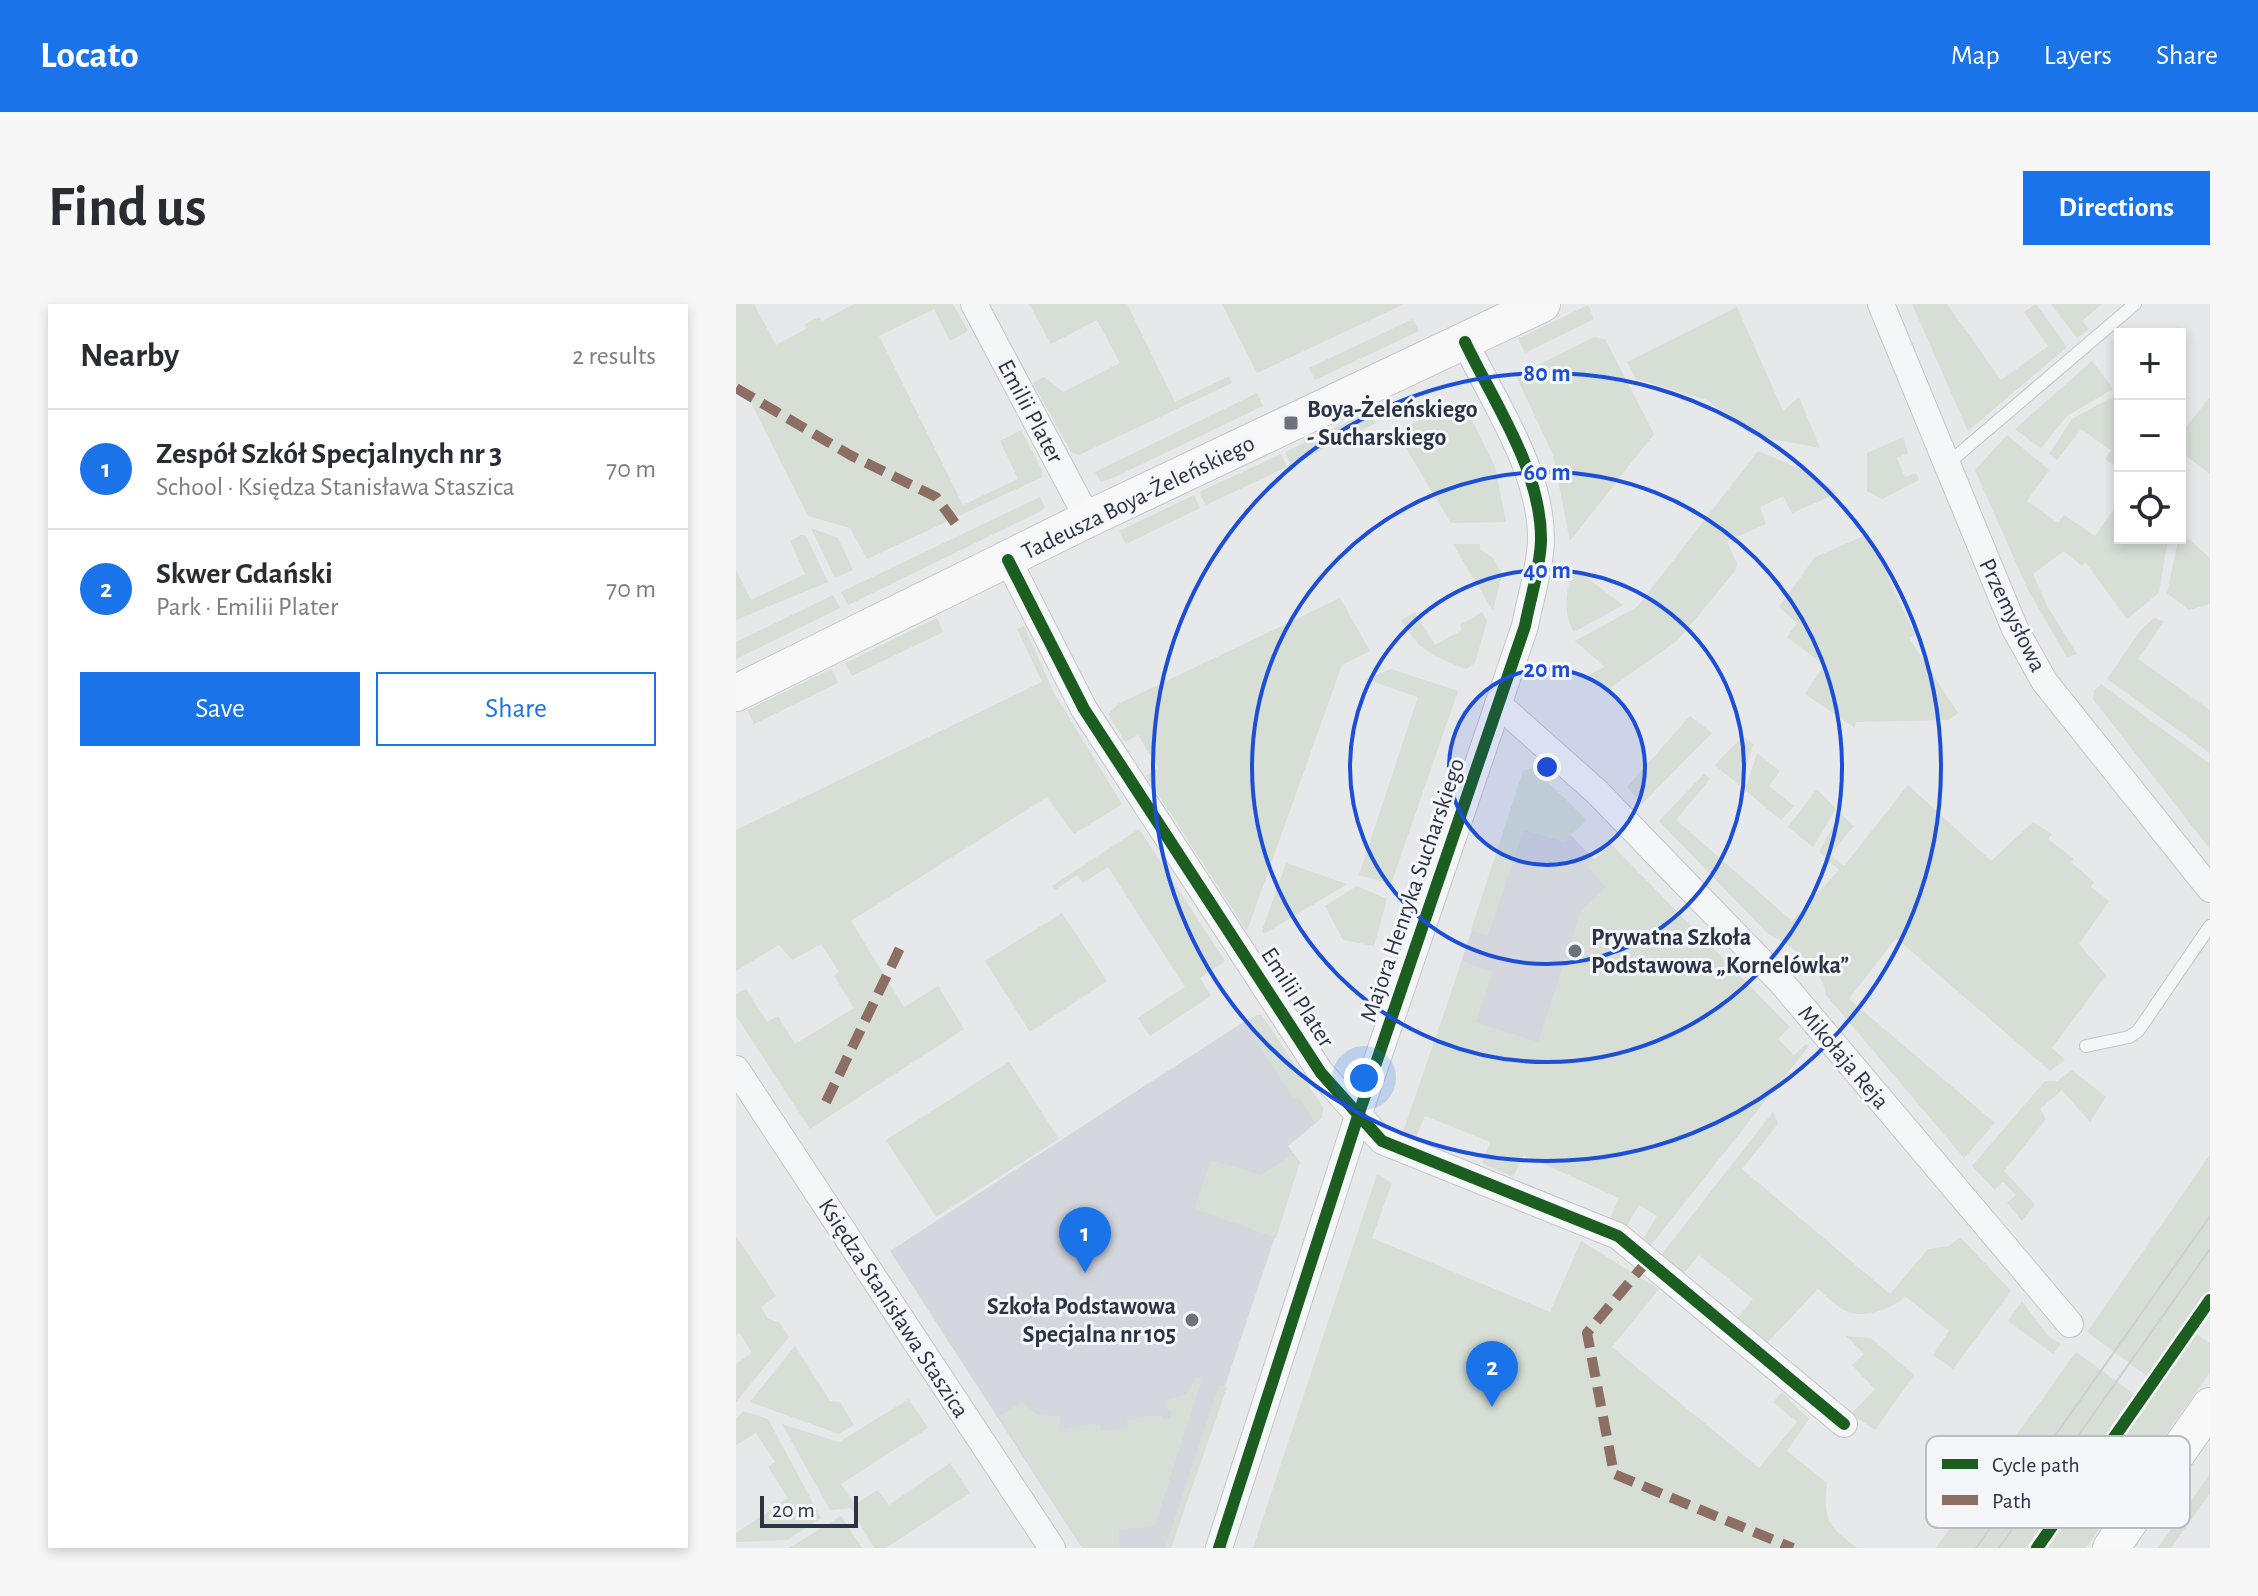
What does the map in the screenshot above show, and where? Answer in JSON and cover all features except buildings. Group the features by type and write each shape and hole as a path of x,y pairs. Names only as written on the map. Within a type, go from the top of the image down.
{"street":[{"name":"Emilii Plater","path":"974,304 1088,519"},
{"name":"Tadeusza Boya-Żeleńskiego","path":"736,693 1088,519 1542,304"},
{"name":"Przemysłowa","path":"1881,304 2015,629 2044,681 2210,889"},
{"name":"Majora Henryka Sucharskiego","path":"1219,1548 1358,1116 1525,626 1541,543 1538,511 1523,461 1465,342"},
{"name":"Emilii Plater","path":"1008,560 1084,709 1321,1073 1358,1116 1391,1147 1618,1236 1844,1424"},
{"name":"Mikołaja Reja","path":"1498,704 1597,792 1782,983 2070,1324"},
{"name":"Księdza Stanisława Staszica","path":"736,1069 1052,1548"},
{"path":"2189,1436 2210,1406"},
{"path":"2111,1548 2125,1528"}],"lane":[{"path":"1946,465 2135,304"},
{"path":"2086,1046 2129,1037 2138,1031 2210,926"}],"shaded area":[{"path":"736,304 754,304 776,345 806,329 805,324 819,317 822,321 854,304 953,304 968,331 950,341 934,309 879,336 963,505 1018,479 1000,441 1021,430 1042,470 1042,477 867,559 850,528 808,516 741,383 736,385"},
{"path":"1029,304 1127,304 1175,402 1229,376 1232,383 1079,455 1071,452 1033,383 1044,377 1063,392 1120,363 1097,320 1051,344"},
{"path":"1222,304 1404,304 1257,373"},
{"path":"1912,304 1947,304 2001,380 2048,346 2024,312 2036,304 2067,347 1968,431"},
{"path":"2051,304 2102,304 2082,321 2089,329 2077,338"},
{"path":"1588,305 1594,319 1525,353 1518,339"},
{"path":"1737,307 1783,411 1799,397 1820,448 1751,435 1707,400 1636,379 1627,362"},
{"path":"1413,319 1419,331 1315,380 1309,368"},
{"path":"1594,337 1605,339 1654,434 1570,541 1553,455 1516,376"},
{"path":"2092,361 2113,389 2067,416 2041,448 2015,429"},
{"path":"1257,393 1263,406 1113,478 1101,482 1095,472"},
{"path":"2114,396 2114,465 2105,459 2111,450 2081,429 2057,460 2049,454 2072,419"},
{"path":"2210,397 2210,474 2186,456 2186,427"},
{"path":"1457,402 1464,404 1495,467 1506,522 1451,523 1401,440 1406,427"},
{"path":"1370,411 1376,423 1291,465 1285,452"},
{"path":"2007,435 2049,470 2027,501 2058,523 2064,515 2095,536 2114,509 2114,544 2167,544 2159,593 2127,619 2085,562 2082,566 2064,551 2033,574 2047,606 2077,654 2067,657 2028,590 1975,470"},
{"path":"1903,437 1908,453 1897,458 1905,477 1916,473 1919,480 1882,499 1867,491 1867,453"},
{"path":"1758,451 1808,472 1838,493 1792,513 1783,496 1760,507 1766,524 1727,541 1737,564 1735,571 1678,640 1606,691 1588,675 1605,667 1575,641 1637,607"},
{"path":"1281,454 1287,467 1206,505 1199,492"},
{"path":"1194,495 1200,508 1126,544 1119,531"},
{"path":"1040,497 1045,508 1037,513 848,605 841,592"},
{"path":"811,528 838,538 853,570 835,578"},
{"path":"1868,534 1915,635 1909,638 1958,713 1948,720 1856,722 1855,728 1805,694 1824,665 1787,637 1797,623 1779,607 1815,557"},
{"path":"801,535 806,536 828,582 736,620 736,570 751,600 805,574 790,541"},
{"path":"2186,536 2210,558 2210,604 2189,610 2167,593 2177,544 2186,544"},
{"path":"1453,544 1480,544 1480,549 1493,558 1502,574 1493,611"},
{"path":"1577,570 1623,605 1574,632 1568,618 1567,596 1571,574"},
{"path":"833,595 840,608 736,659 736,642"},
{"path":"1340,598 1370,651 1342,665 1247,931 1146,776 1158,768 1138,735 1125,742 1108,714 1118,704"},
{"path":"1415,612 1435,645 1462,630 1460,625 1482,612 1487,621 1475,663 1466,669 1421,646 1401,620"},
{"path":"937,618 943,632 852,676 845,663"},
{"path":"2154,618 2164,621 2138,659 2210,710 2210,753 2107,679 2140,631"},
{"path":"1024,626 1054,693 1122,804 1074,834 1047,797 851,921 904,1007 938,986 964,1029 810,1129 736,1016 736,993 746,989 767,1022 778,1016 795,1044 854,1008 834,976 839,972 821,944 792,960 779,945 736,971 736,830 1042,682 1017,629"},
{"path":"832,669 838,683 754,724 747,710"},
{"path":"1391,669 1458,691 1391,884 1359,875 1418,697 1365,679"},
{"path":"2101,684 2210,764 2210,849 2093,699 2094,691"},
{"path":"1690,716 1712,733 1642,804 1627,787"},
{"path":"1743,736 1753,744 1740,786 1715,765"},
{"path":"1757,753 1780,771 1769,786 1794,806 1781,820 1745,790"},
{"path":"1533,768 1587,820 1564,842 1524,830 1488,936 1471,930 1523,771"},
{"path":"1704,774 1710,779 1676,820 1792,921 1839,870 1819,852 1840,813 1854,826 1830,855 1844,866 1908,785 1991,861 2033,822 2052,834 2048,839 2074,859 2071,862 2094,882 2091,887 2109,901 2079,944 2106,975 2052,1048 2065,1060 2050,1071 1896,938 1849,999 1995,1123 1964,1158 1826,995 1813,968 1786,944 1768,934 1659,821"},
{"path":"1817,789 1836,809 1813,847 1788,827"},
{"name":"Prywatna Szkoła Podstawowa „Kornelówka”","path":"1512,806 1555,819 1773,1042 1424,1077"},
{"path":"1139,829 1225,961 1200,978 1211,996 1150,1036 1138,1018 1185,987 1108,867 1083,883 1077,875 1055,890 1052,886"},
{"name":"Prywatna Szkoła Podstawowa „Kornelówka”","path":"1611,844 1790,1027 1778,1039 1794,1055 1806,1044 1809,1046 1651,1245 1643,1239 1657,1216 1639,1205 1625,1229 1609,1221 1619,1198 1524,1155 1513,1177 1482,1163 1490,1142 1425,1116 1416,1137 1403,1132 1462,961 1493,972 1476,1022 1538,1042 1581,911 1606,887 1587,867"},
{"path":"1286,863 1347,884 1264,934 1262,931"},
{"path":"1357,886 1387,899 1374,946 1343,940 1325,906"},
{"path":"1062,913 1107,981 1030,1032 985,961"},
{"path":"1261,1014 1323,1107 1322,1118 1316,1123 1298,1096 1294,1098 1255,1040 1259,1036 1248,1019"},
{"path":"1248,1019 1259,1037 1255,1039 1294,1098 1298,1095 1316,1123 1288,1146 1300,1162 1171,1548 1082,1548 890,1251"},
{"path":"1009,1062 1059,1139 936,1217 886,1140"},
{"path":"2072,1070 2106,1097 2090,1122 2062,1090 2040,1109 2046,1119 2004,1171 2035,1204 2022,1221 2007,1203 2016,1195 2003,1182 1995,1190 1972,1166 2045,1081 2057,1081"},
{"path":"1773,1112 1778,1124 1742,1169 1890,1294 1928,1249 1949,1246 1960,1237 2011,1291 1953,1369 1933,1355 1949,1331 1905,1296 1885,1309 1859,1314 1844,1310 1818,1289 1767,1343 1738,1318 1753,1299 1699,1255 1684,1273 1661,1255"},
{"path":"1293,1154 1300,1162 1276,1238 1194,1209 1211,1160 1261,1175"},
{"path":"2210,1155 2210,1290 2148,1377 2087,1332"},
{"path":"1377,1174 1392,1183 1372,1238 1550,1312 1581,1241 1659,1289 1612,1347 1759,1468 1797,1422 1773,1402 1782,1392 1809,1419 1787,1451 1827,1483 1826,1506 1830,1521 1857,1548 1253,1548"},
{"path":"736,1236 776,1296 761,1307 768,1319 779,1322 789,1337 736,1402 736,1364 752,1353 740,1333 736,1335"},
{"path":"2022,1301 2048,1336 2061,1344 2053,1354 2008,1321"},
{"path":"2195,1333 2210,1344 2210,1372 2165,1436 2124,1436"},
{"path":"1846,1336 1871,1338 1914,1375 1875,1430 1851,1414 1875,1389 1852,1365 1864,1354"},
{"path":"795,1346 830,1401 840,1402 854,1425 839,1434 750,1402"},
{"path":"2076,1352 2134,1394 2105,1436 2016,1436"},
{"path":"1196,1377 1202,1379 1155,1525 1119,1530 1120,1548 1082,1548 999,1416 1022,1402 1038,1415 1060,1416 1059,1433 1068,1432 1068,1428 1100,1424 1101,1431 1128,1427 1127,1420 1160,1415 1162,1419 1171,1419 1171,1409 1166,1409 1165,1401 1186,1394"},
{"path":"1219,1385 1227,1387 1171,1548 1165,1548"},
{"path":"909,1399 928,1428 841,1484 855,1505 877,1490 889,1505 950,1463 970,1493 886,1548 874,1548 851,1508 830,1510 782,1424 839,1442"},
{"path":"743,1411 768,1419 821,1518 787,1540 736,1542 736,1533 788,1498 768,1467 775,1462 756,1433 736,1445 736,1419"},
{"path":"2210,1441 2210,1493 2190,1521 2190,1502 2209,1475"},
{"path":"841,1516 862,1548 789,1548"},
{"path":"1950,1528 2040,1528 2026,1548 1936,1548"},
{"path":"2060,1528 2100,1528 2086,1548 2046,1548"},
{"path":"2172,1528 2185,1528 2171,1548 2158,1548"}],"tram line":[{"path":"2055,1436 2210,1216"},
{"path":"2078,1436 2210,1249"},
{"path":"1976,1548 1990,1528"},
{"path":"1999,1548 2013,1528"}],"marked path":[{"path":"736,388 850,455 936,497 958,527"},
{"path":"826,1102 900,948"},
{"path":"1648,1260 1587,1333 1614,1474 1793,1548"}],"cycle path":[{"path":"1219,1548 1358,1116 1525,626 1537,573 1541,541 1534,489 1514,438 1465,342"},
{"path":"1008,560 1084,709 1321,1073 1382,1141 1618,1236 1844,1424"},
{"path":"2115,1436 2210,1300"},
{"path":"2037,1548 2051,1528"}],"place":[{"name":"Boya-Żeleńskiego - Sucharskiego","path":"1291,423"},
{"name":"Prywatna Szkoła Podstawowa „Kornelówka”","path":"1575,951"},
{"name":"Zespół Szkół Specjalnych nr 3","path":"1085,1273"},
{"name":"Szkoła Podstawowa Specjalna nr 105","path":"1192,1320"},
{"name":"Skwer Gdański","path":"1492,1407"}]}
